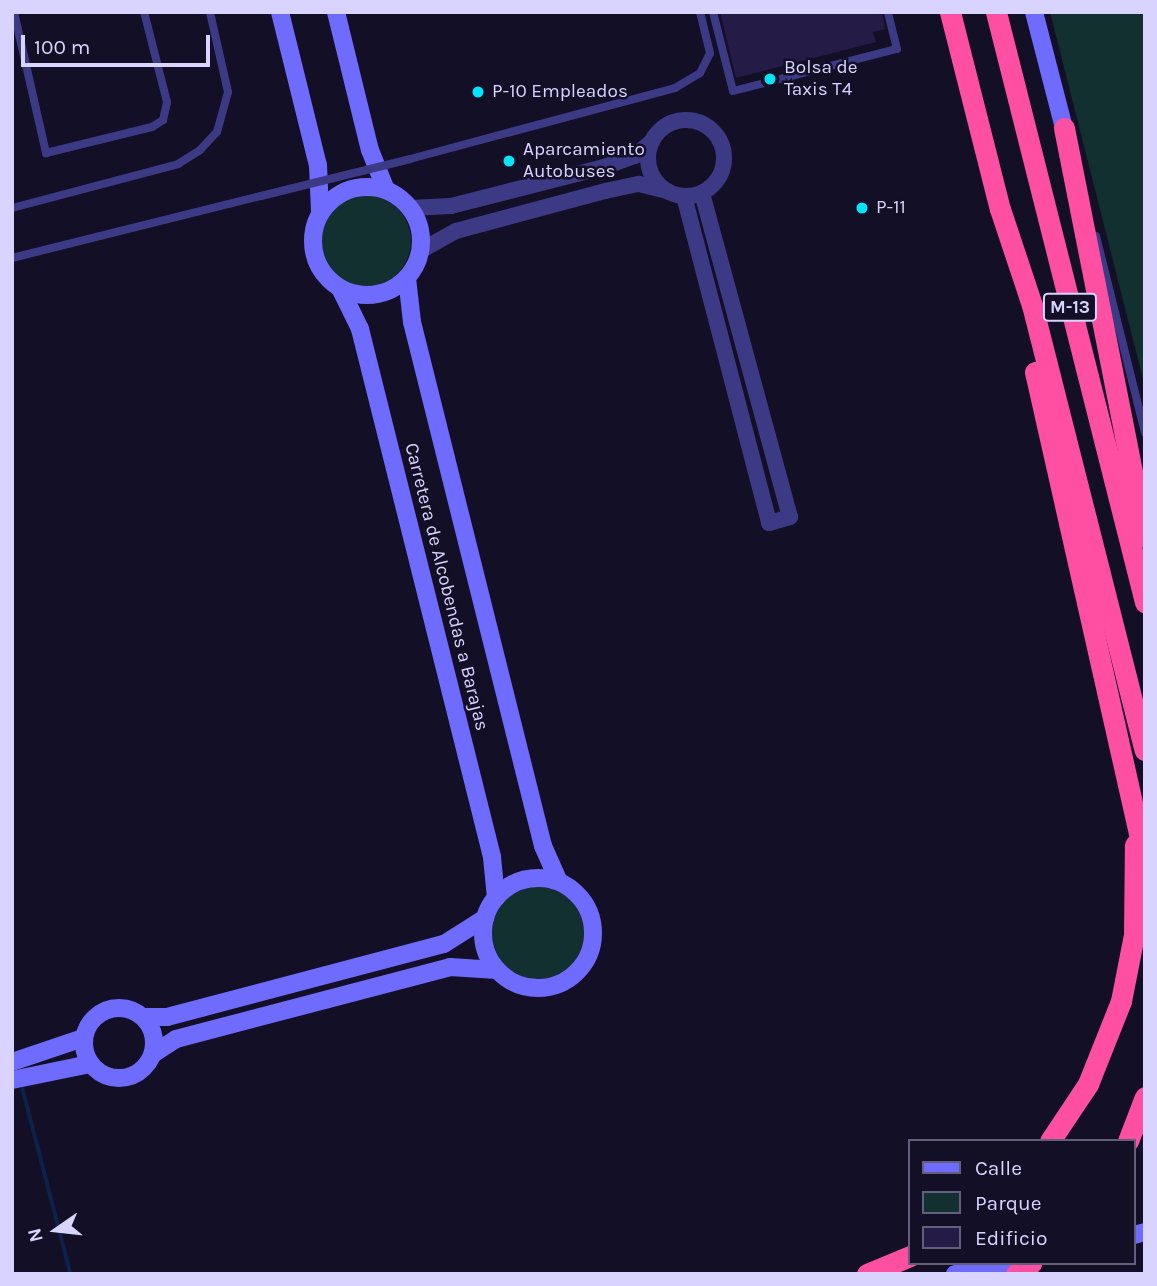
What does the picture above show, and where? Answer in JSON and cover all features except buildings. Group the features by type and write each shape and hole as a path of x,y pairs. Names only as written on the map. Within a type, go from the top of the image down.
{"highway":[{"name":"M-13","path":"950,12 1000,209 1032,304 1145,750"},
{"name":"M-13","path":"996,12 1145,602"},
{"path":"1064,128 1145,537"},
{"path":"1000,209 1145,859"},
{"path":"1051,1139 1104,1052 1126,982 1138,890 1127,784"},
{"path":"1129,1139 1145,1097"},
{"path":"867,1274 908,1257"}],"street":[{"path":"280,12 318,165 320,211 312,240 317,259 341,290 364,296 388,292 407,278 420,251 420,229 410,208 386,190 362,186 338,194 320,211"},
{"path":"336,12 370,150 386,190"},
{"path":"1034,12 1064,128"},
{"path":"410,208 451,206 604,167 635,156 679,120 711,128 722,143 724,165 702,193 684,196 639,184 456,231 420,251"},
{"path":"652,141 651,174 667,191"},
{"path":"684,196 769,523 790,517 702,193"},
{"name":"Carretera de Alcobendas a Barajas","path":"407,278 412,322 537,819 559,882"},
{"name":"Carretera de Alcobendas a Barajas","path":"341,290 363,343 492,858 496,898"},
{"path":"12,1080 90,1064 116,1079 131,1077 153,1054 176,1039 450,967 497,970 516,983 542,988 558,985 583,965 594,934 591,918 573,890 559,882 524,880 496,898 485,918 484,937 497,970"},
{"path":"12,1062 83,1038 97,1014 111,1008 127,1008 144,1017 167,1017 444,944 485,918"},
{"path":"144,1017 154,1034 153,1054"},
{"path":"83,1038 90,1064"},
{"path":"956,1274 999,1265"}],"lane":[{"path":"14,12 47,153 163,120 166,103 144,12"},
{"path":"12,208 178,164 200,150 217,132 228,92 210,12"},
{"path":"12,258 410,159 675,88 700,73 710,53 700,12"},
{"path":"713,12 733,91 897,49 887,12"},
{"path":"1064,128 1145,433"}],"green space":[{"path":"1050,12 1145,12 1145,387"},
{"path":"365,195 383,199 397,209 407,223 411,241 407,259 397,273 383,283 365,287 347,283 333,273 323,259 319,241 323,223 333,209 347,199"},
{"path":"538,887 556,890 571,900 581,915 584,933 581,951 571,966 556,976 538,979 520,976 505,966 495,951 492,933 495,915 505,900 520,890"}],"waterway":[{"path":"23,1089 71,1274"}],"place":[{"name":"Bolsa de Taxis T4","path":"770,79"},
{"name":"P-10 Empleados","path":"478,92"},
{"name":"Aparcamiento Autobuses","path":"509,161"},
{"name":"P-11","path":"862,208"}]}
